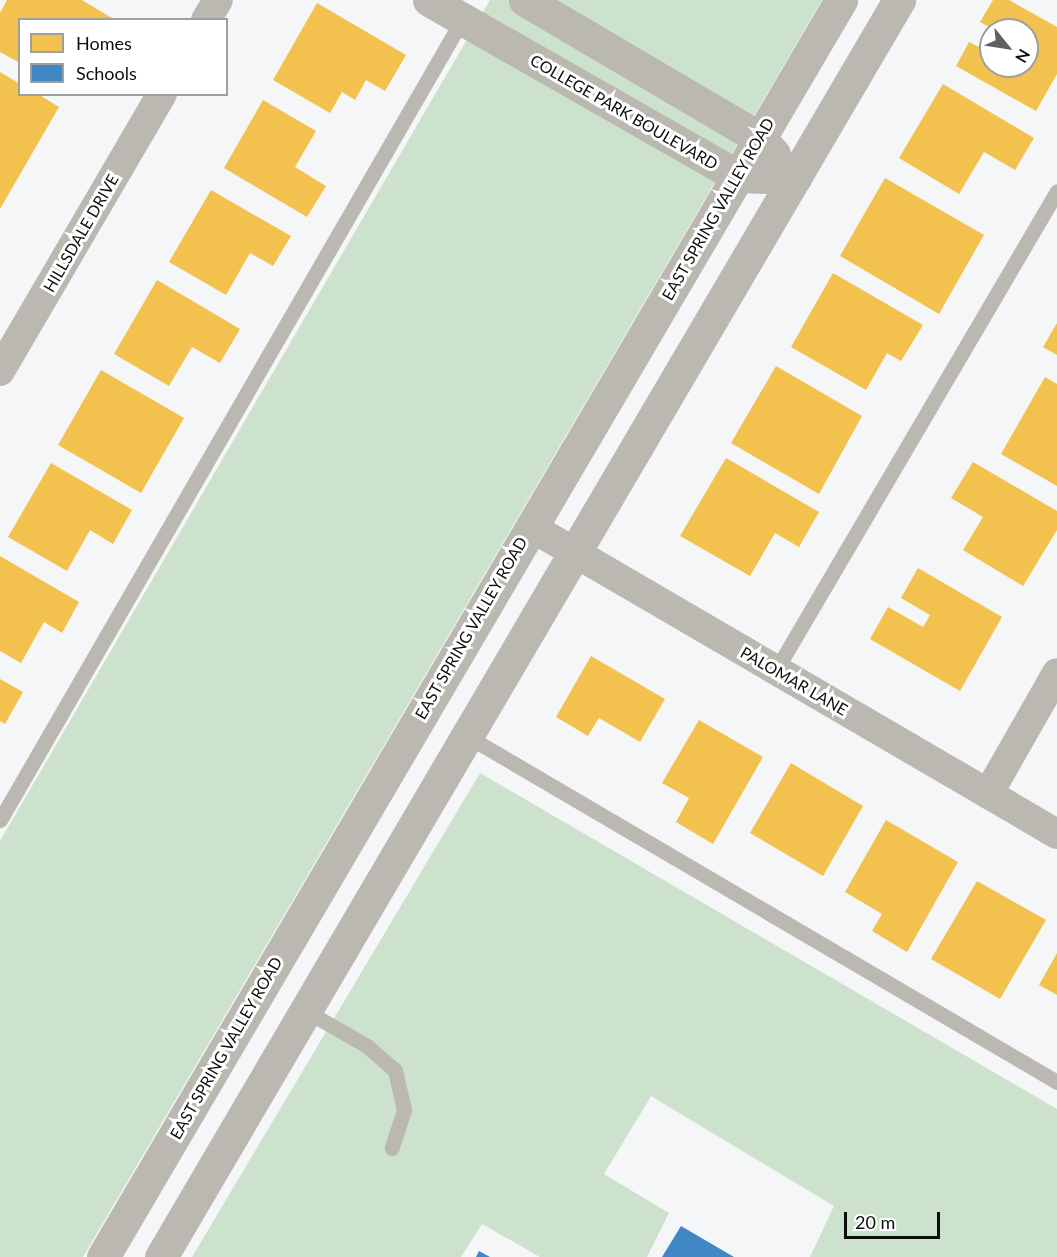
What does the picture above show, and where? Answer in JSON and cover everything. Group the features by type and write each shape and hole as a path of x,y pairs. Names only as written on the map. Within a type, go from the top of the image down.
{"street":[{"path":"207,18 218,0"},
{"name":"COLLEGE PARK BOULEVARD","path":"429,0 738,176 795,178"},
{"path":"525,0 759,138 795,178"},
{"name":"EAST SPRING VALLEY ROAD","path":"103,1257 841,0"},
{"path":"161,1257 899,0"},
{"name":"HILLSDALE DRIVE","path":"0,371 161,96"},
{"name":"PALOMAR LANE","path":"531,527 1057,834"},
{"path":"988,794 1057,673"}],"lane":[{"path":"0,820 462,20"},
{"path":"776,670 1057,191"},
{"path":"467,736 1057,1082"},
{"path":"306,1011 367,1046 395,1070 404,1110 392,1148"}],"green space":[{"path":"490,0 822,0 83,1257 0,1257 0,841"},
{"path":"480,773 1057,1109 1057,1257 810,1257 834,1206 651,1096 604,1174 669,1213 647,1257 540,1257 482,1224 461,1257 192,1257"}],"building: Homes":[{"path":"7,0 82,0 112,18 18,18 18,62 0,52 0,13"},
{"path":"993,0 1009,0 1057,27 1057,74 1036,111 956,66 969,42 979,47 979,78 1039,78 1039,18 982,18"},
{"path":"317,3 406,55 385,91 366,80 355,100 342,92 330,113 273,80"},
{"path":"0,72 18,83 18,96 41,96 59,107 0,209"},
{"path":"943,84 1034,138 1015,170 984,152 959,194 899,158"},
{"path":"263,100 316,131 295,167 326,186 307,217 224,168"},
{"path":"885,178 984,235 939,314 840,256"},
{"path":"211,190 291,236 273,266 250,253 226,295 169,262"},
{"path":"833,273 923,325 901,361 887,353 866,390 791,347"},
{"path":"157,280 240,329 220,363 192,347 169,386 114,354"},
{"path":"1057,323 1057,355 1043,347"},
{"path":"776,366 862,416 819,494 731,443"},
{"path":"101,370 184,418 141,493 58,445"},
{"path":"1045,377 1057,384 1057,486 1001,454"},
{"path":"726,458 819,512 799,547 775,533 750,576 680,536"},
{"path":"973,462 1057,511 1057,530 1023,586 963,550 983,517 951,498"},
{"path":"51,463 132,510 113,544 90,530 67,571 8,537"},
{"path":"0,556 79,602 62,633 44,622 21,663 0,651"},
{"path":"918,568 1002,617 960,691 870,639 888,607 923,627 930,615 901,598"},
{"path":"591,656 665,699 640,742 599,718 588,736 556,717"},
{"path":"0,679 23,692 5,724 0,721"},
{"path":"699,720 763,757 713,844 676,822 689,798 662,783"},
{"path":"791,763 863,806 823,876 750,833"},
{"path":"886,820 958,862 907,952 872,931 882,914 845,892"},
{"path":"977,881 1046,920 1000,999 931,959"},
{"path":"1057,953 1057,995 1039,985"}],"building: Schools":[{"path":"681,1226 734,1257 662,1257"},
{"path":"479,1251 490,1257 476,1257"}]}
